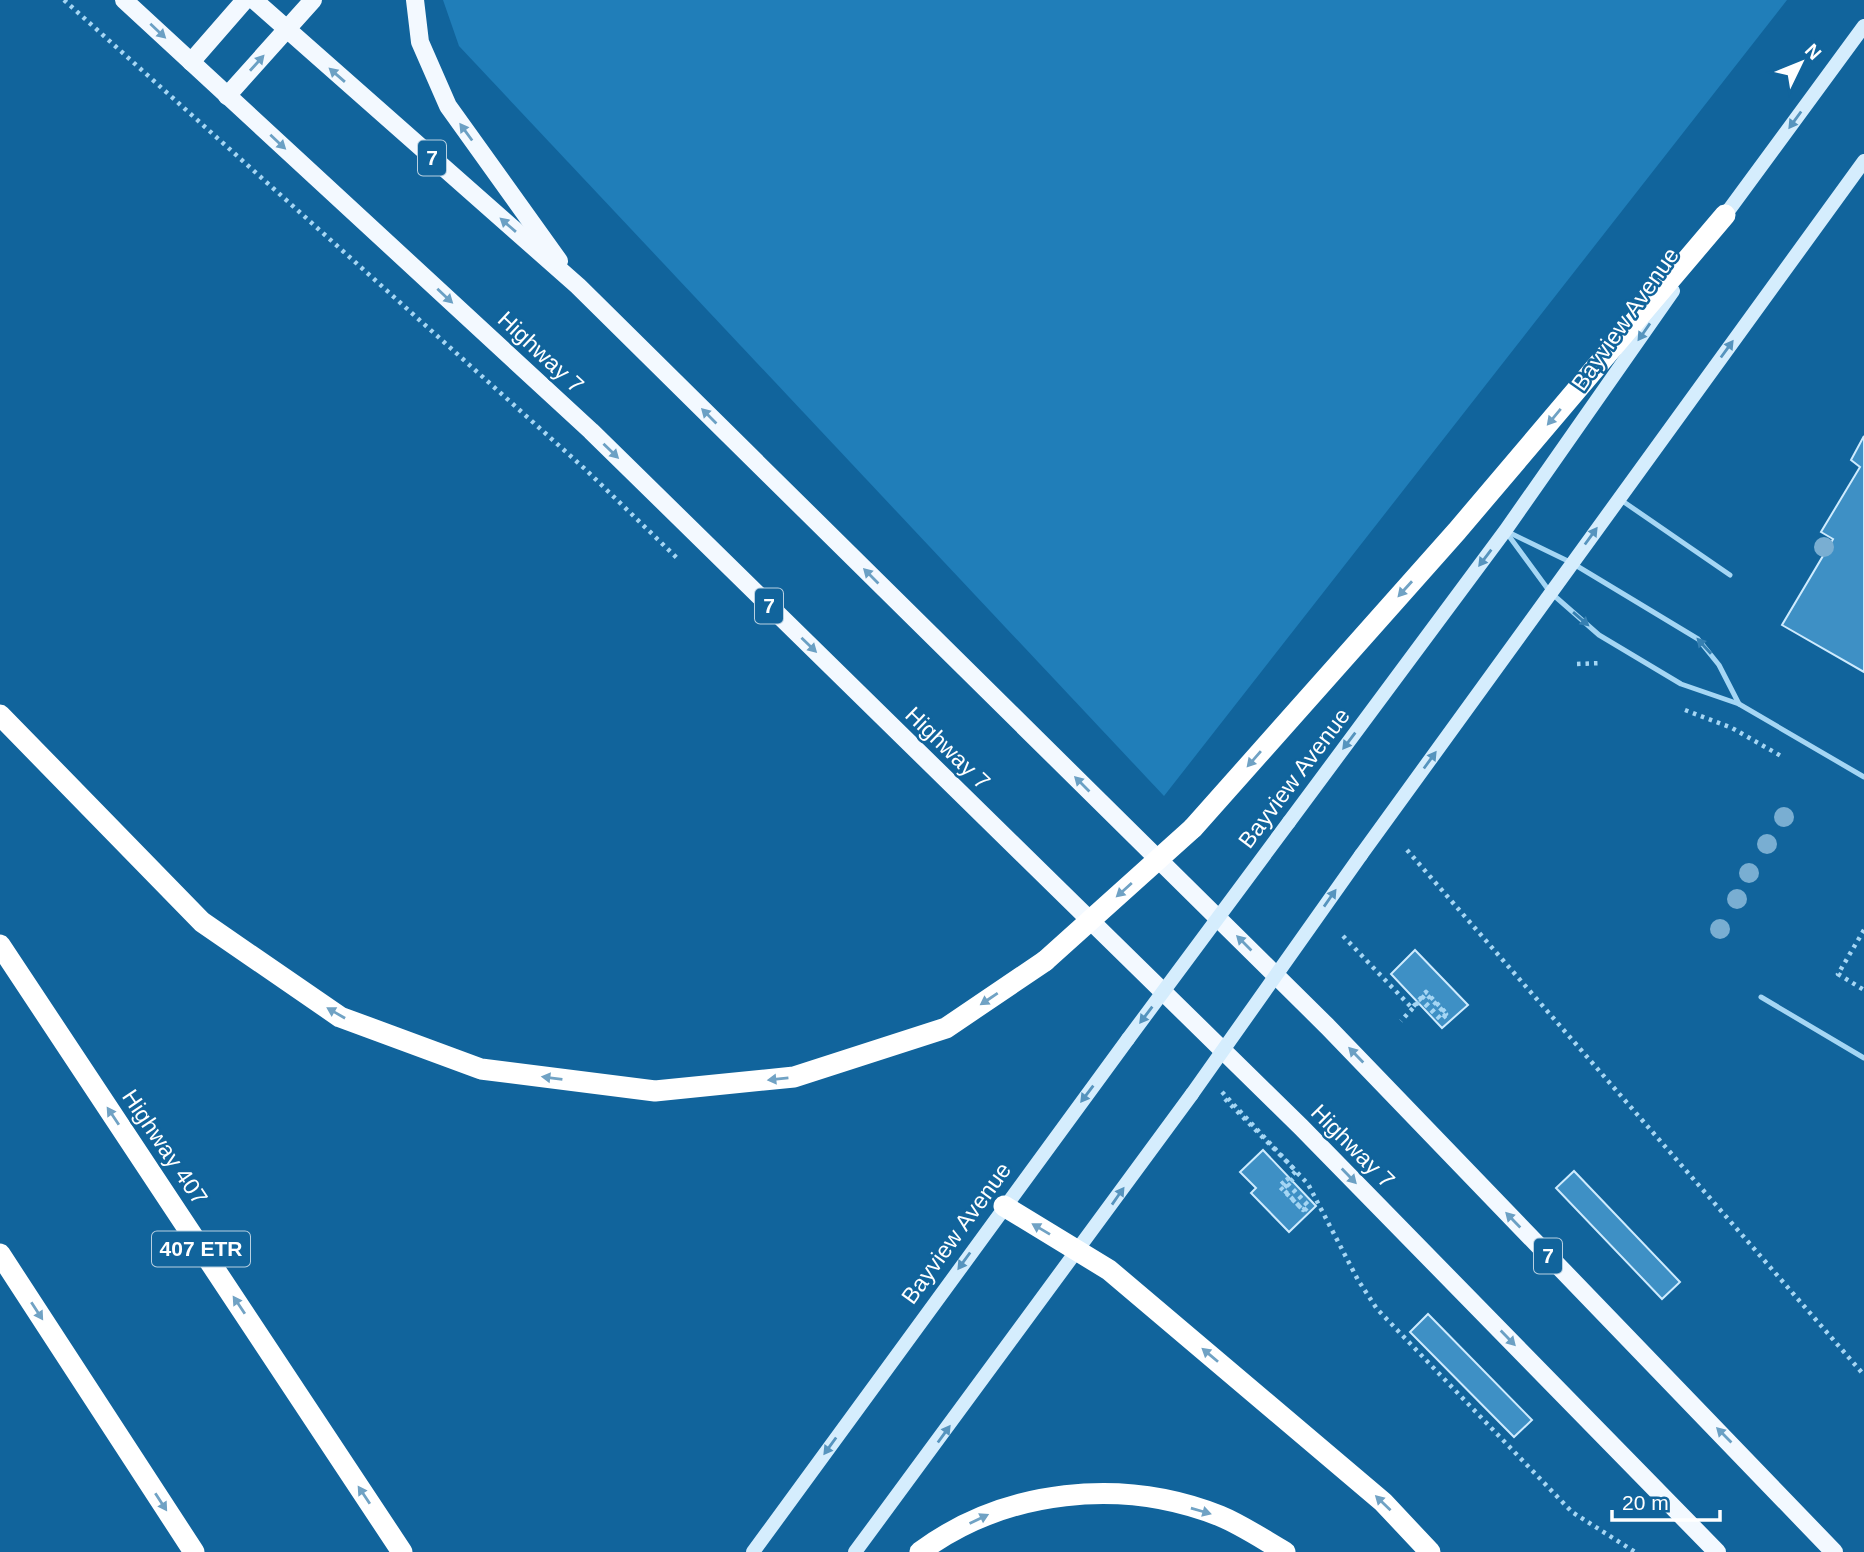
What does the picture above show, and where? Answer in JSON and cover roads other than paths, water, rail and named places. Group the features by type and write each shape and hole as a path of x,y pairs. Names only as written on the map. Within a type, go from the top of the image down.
{"highway":[{"path":"0,715 202,922 340,1017 481,1069 655,1091 794,1077 946,1028 1045,961 1193,828 1457,531 1725,215"},
{"name":"Highway 407","path":"0,945 402,1552"},
{"path":"1004,1206 1109,1270 1383,1502 1430,1552"},
{"path":"0,1254 194,1552"},
{"path":"920,1552 995,1512 1029,1501 1087,1493 1151,1496 1220,1516 1285,1552"}],"main road":[{"name":"Highway 7","path":"124,0 601,441 1291,1118 1717,1552"},
{"path":"191,62 245,0"},
{"name":"7","path":"254,0 578,286 1327,1026 1834,1552"},
{"path":"228,96 313,0"},
{"path":"415,0 420,42 448,106 578,286"},
{"name":"Bayview Avenue","path":"753,1552 1004,1206 1505,531 1725,215 1864,26"},
{"path":"855,1552 1078,1252 1550,592 1864,161"}],"lane":[{"path":"1619,499 1730,575"},
{"path":"1505,531 1572,563 1698,639 1720,665 1740,704"},
{"path":"1505,531 1550,592 1599,635 1681,684 1740,704 1864,777"},
{"path":"1761,997 1864,1058"}]}
